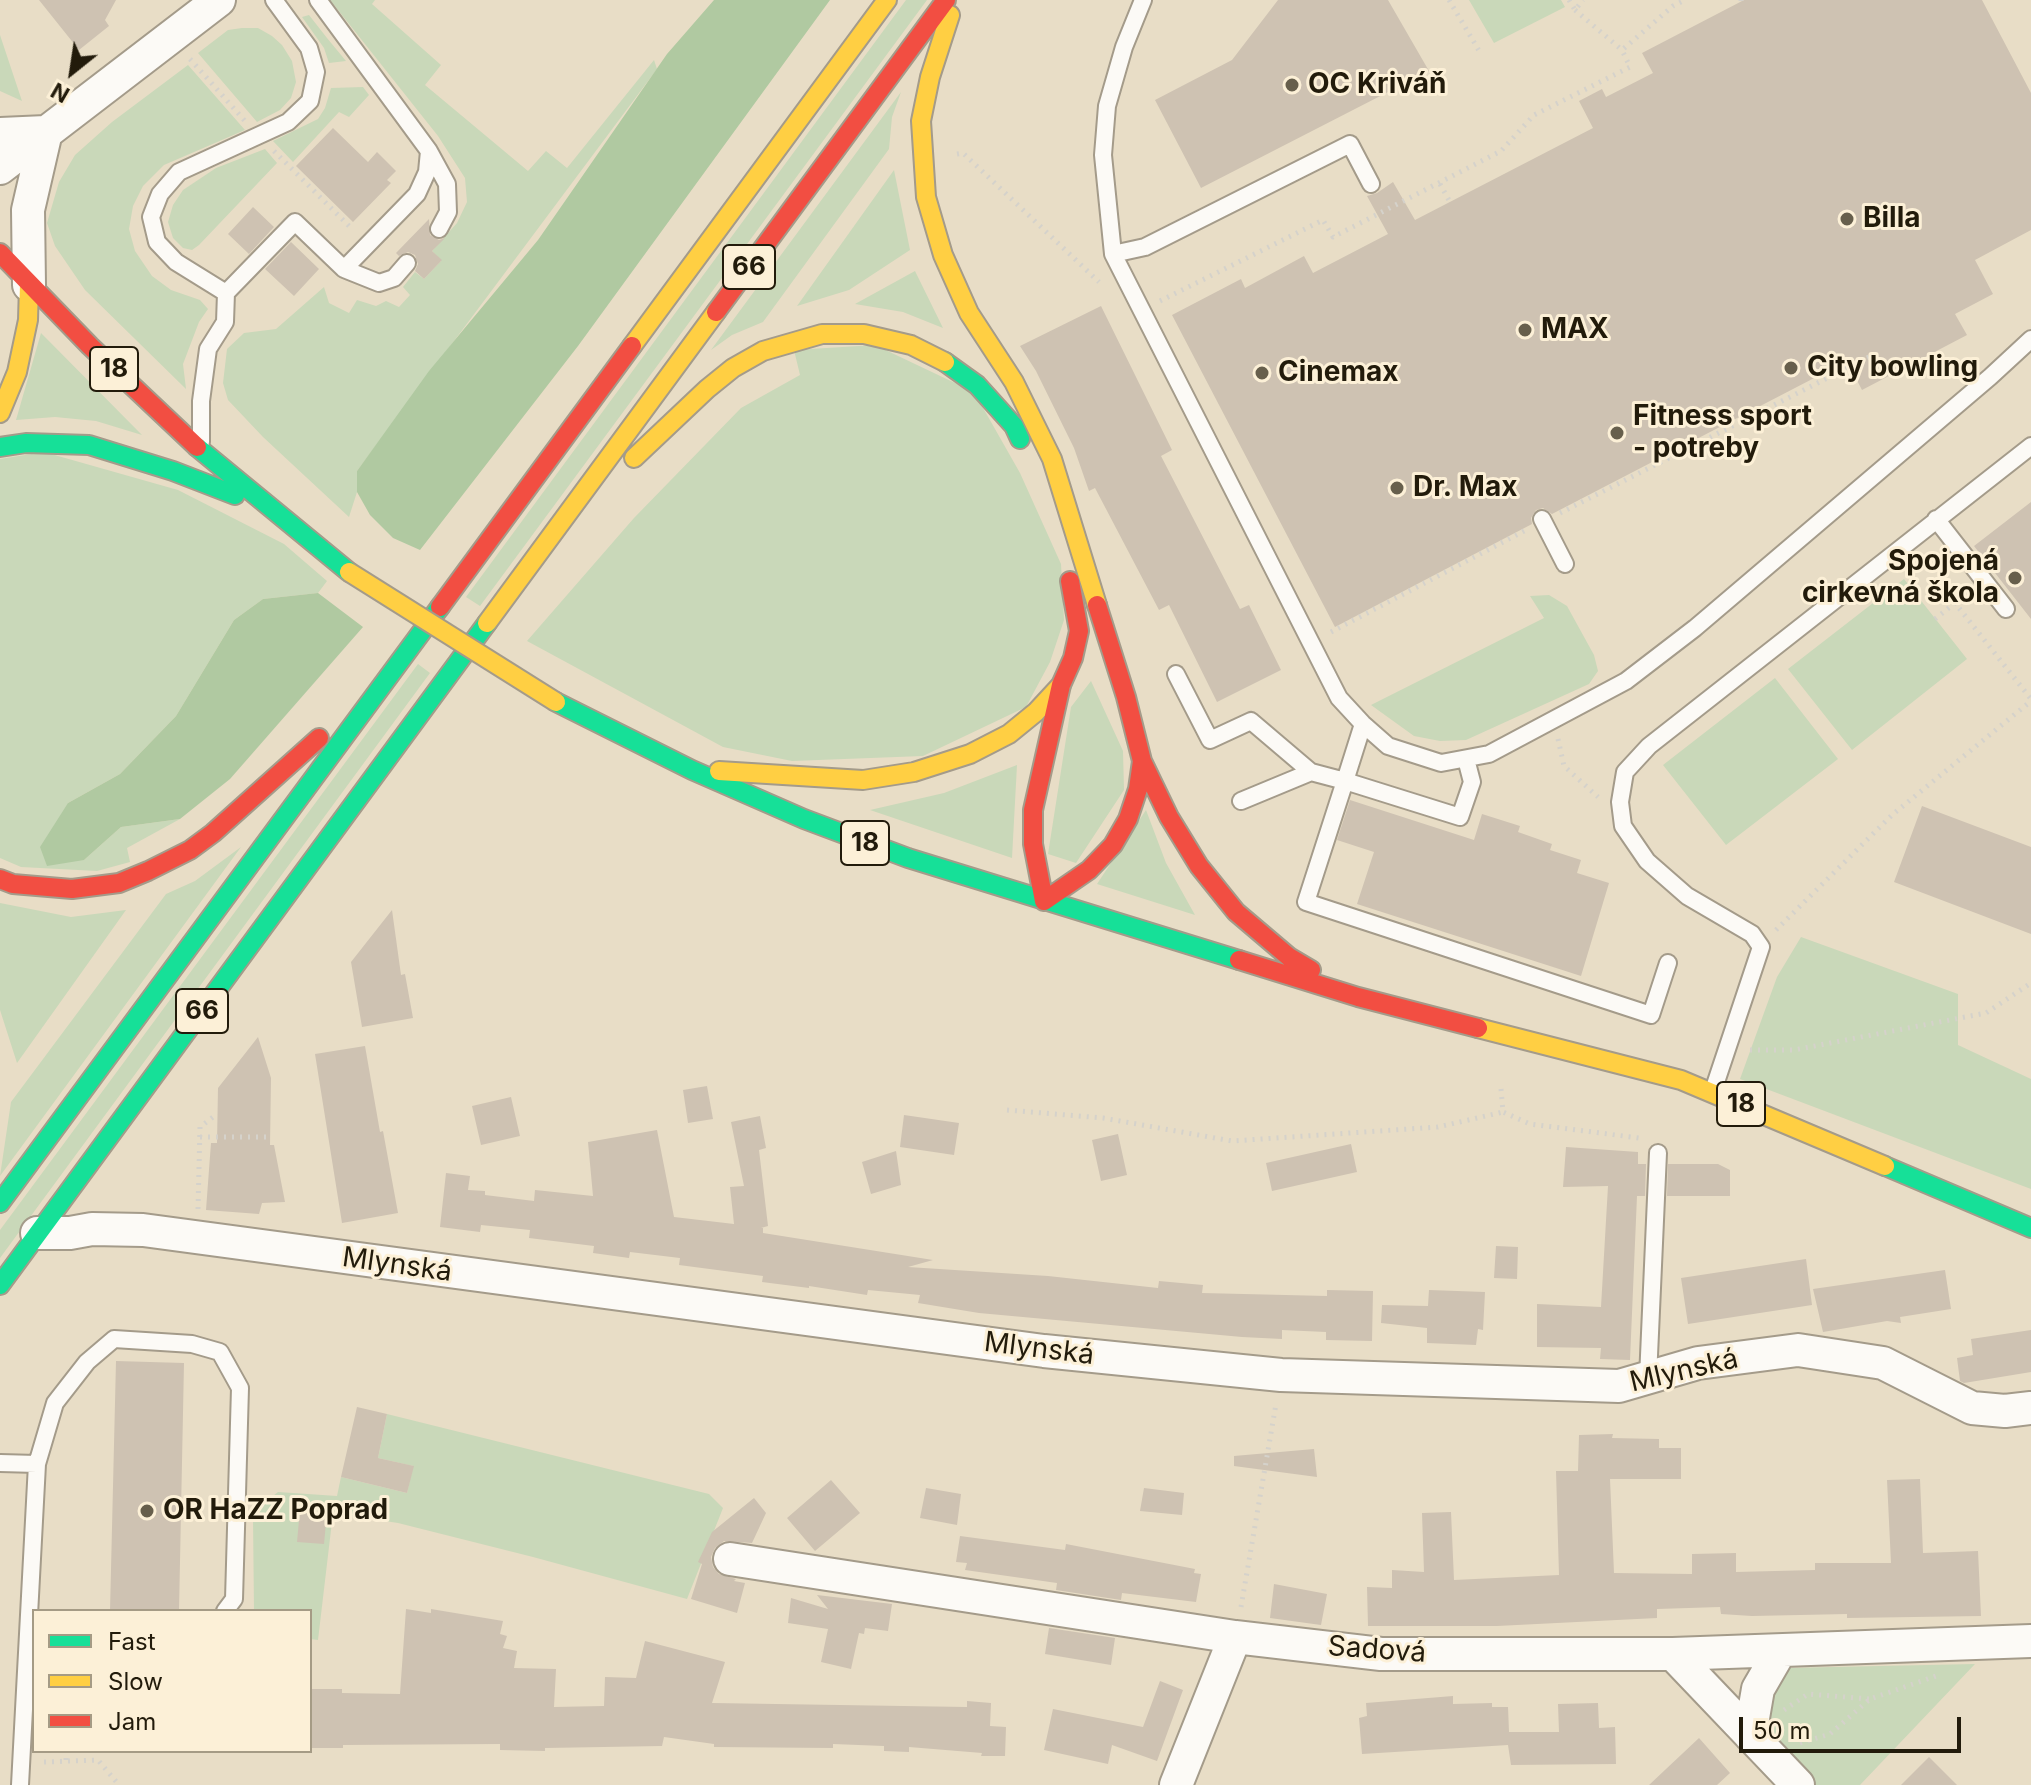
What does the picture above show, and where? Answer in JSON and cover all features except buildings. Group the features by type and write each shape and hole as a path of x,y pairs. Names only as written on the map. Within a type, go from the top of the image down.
{"main road":[{"name":"66","path":"0,1203 887,0"},
{"name":"66","path":"0,1285 946,0"},
{"path":"955,0 930,77 921,121 926,197 943,255 969,313 1014,382 1052,459 1126,697 1142,761 1169,817 1199,866 1236,912 1289,957 1358,997"},
{"name":"18","path":"0,253 22,288 201,451 349,572 556,702 692,770 854,839 1044,901 1358,997 1681,1080 2031,1228"},
{"path":"0,413 17,372 28,320 22,288"},
{"path":"553,533 733,368 763,351 822,334 864,334 889,338 911,345 955,367 977,385 1014,426 1027,455"},
{"path":"0,447 26,443 89,445 173,471 268,508"},
{"path":"1041,484 1061,527 1079,631 1073,658 1061,685 1033,810 1033,844 1044,901 1089,870 1113,845 1128,819 1138,789 1142,761"},
{"path":"0,879 13,884 72,889 119,883 173,859 237,813 392,670"},
{"path":"692,770 863,780 914,772 970,754 1009,734 1036,712 1061,685"},
{"name":"18","path":"1508,1036 1617,1083"},
{"name":"18","path":"1774,1139 1964,1198"}],"street":[{"path":"0,168 200,6"},
{"path":"0,134 46,132"},
{"path":"22,288 28,210 46,132"},
{"name":"Mlynská","path":"37,1233 121,1229 1044,1351 1281,1375 1619,1386 1698,1363 1798,1350 1883,1363 1972,1408 2005,1411 2031,1408"},
{"name":"Sadová","path":"730,1559 1235,1637 1381,1654 1673,1654 2031,1641"},
{"path":"1176,1785 1235,1637"},
{"path":"1759,1744 1758,1689 1780,1651"},
{"path":"1673,1654 1798,1785"}],"lane":[{"path":"226,293 176,262 166,252 157,242 151,217 160,194 179,172 288,122 310,101 316,72 309,48 274,0"},
{"path":"318,0 429,151 447,184 448,212 439,229"},
{"path":"1143,0 1124,47 1107,106 1103,155 1113,254 1339,698 1388,746 1441,763 1489,754 1626,681 1695,628 2031,339"},
{"path":"1113,254 1145,247 1350,144 1371,184"},
{"path":"344,269 417,194 427,172 429,151"},
{"path":"201,451 201,401 208,349 225,322 226,293 295,222 344,269 379,283 394,278 407,263"},
{"path":"1713,1092 1761,947 1752,934 1687,896 1647,861 1623,826 1620,802 1625,772 1649,746 2031,446"},
{"path":"1936,519 2006,609"},
{"path":"1542,520 1565,564"},
{"path":"1176,674 1210,740 1251,721 1311,772 1460,817 1472,782 1466,759"},
{"path":"1363,724 1306,902 1651,1015 1668,963"},
{"path":"1241,801 1311,772"},
{"path":"1648,1378 1658,1153"},
{"path":"20,1777 37,1464 55,1403 87,1362 114,1339 192,1344 220,1352 240,1388 234,1599 226,1609"},
{"path":"0,1463 37,1464"}],"path":[{"path":"1449,0 1481,54"},
{"path":"1167,315 1159,301 1323,220 1333,237 1440,184 1501,151 1534,115 1630,67 1622,50 1575,10 1569,0"},
{"path":"1575,10 1583,0"},
{"path":"1622,50 1673,6 1685,0"},
{"path":"951,154 963,153 1076,259"},
{"path":"1440,184 1450,202"},
{"path":"1325,620 1332,634 1542,520 1875,354"},
{"path":"1935,619 1984,581"},
{"path":"1761,947 1796,908 1892,815 2031,700 1955,603"},
{"path":"1564,766 1602,801"},
{"path":"1728,1050 1794,1050 1986,1013 2031,983"},
{"path":"1501,1089 1503,1112"},
{"path":"1007,1110 1103,1118 1232,1141 1438,1127 1503,1112 1530,1124 1639,1138 1658,1153"},
{"path":"197,1238 200,1127 217,1114"},
{"path":"200,1137 269,1137"},
{"path":"1235,1637 1281,1375"},
{"path":"1759,1744 1830,1734 1870,1699 1950,1672"},
{"path":"1759,1744 1775,1716 1808,1694 1870,1699"},
{"path":"66,1753 66,1760"},
{"path":"20,1777 50,1761 98,1760 119,1785"}],"green space":[{"path":"330,0 375,0 372,4 441,65 425,85 528,171 546,151 567,168 654,60 657,69 357,471 357,492 349,517 228,400 223,383 227,349 244,333 276,329 324,287 329,303 349,313 357,300 376,306 386,301 399,307 410,295 403,287 415,272 424,279 441,261 432,251 457,223 467,202 465,178 438,136"},
{"path":"714,0 830,0 578,346 420,550 393,538 370,515 357,492 357,471 429,371 538,240 667,54"},
{"path":"906,0 927,0 480,606 466,597"},
{"path":"1469,0 1561,0 1565,7 1494,43"},
{"path":"309,15 346,61 329,63 324,48 302,17"},
{"path":"258,28 282,45 292,61 296,82 291,98 280,110 257,122 198,53 228,30"},
{"path":"0,35 22,101 0,91"},
{"path":"188,65 245,130 164,165 143,186 133,206 129,229 135,251 152,276 171,290 200,300 208,309 199,322 183,364 186,389 85,290 55,246 47,223 59,182 75,155 112,122"},
{"path":"363,87 369,95 349,117 339,112 293,162 273,141 318,119 331,88"},
{"path":"901,92 892,117 889,149 763,322 732,335 711,350"},
{"path":"265,149 277,163 199,245 192,250 183,248 173,238 168,222 173,205 183,190 216,168"},
{"path":"894,170 910,250 849,290 797,306"},
{"path":"915,271 943,328 903,312 855,304"},
{"path":"41,333 142,435 96,421 55,417 16,420"},
{"path":"875,345 974,392 1020,473 1061,564 1064,620 1050,662 1026,707 923,756 792,761 723,747 527,641 634,518 741,408 800,375 794,350"},
{"path":"44,452 178,490 284,544 327,581 318,593 263,599 234,620 176,716 120,774 68,803 84,860 121,827 180,819 127,848 130,862 97,871 21,867 0,858 0,459"},
{"path":"1904,579 1967,659 1852,750 1788,669"},
{"path":"318,593 363,627 230,779 180,819 121,827 84,860 47,866 40,847 68,803 120,774 176,716 234,620 263,599"},
{"path":"1549,595 1567,606 1594,655 1598,671 1589,684 1466,740 1440,741 1414,736 1371,705 1544,618 1530,596"},
{"path":"418,664 430,673 0,1258 0,1230"},
{"path":"1775,678 1838,759 1726,845 1663,765"},
{"path":"1091,681 1123,751 1124,790 1076,863 1048,854 1071,707"},
{"path":"1017,765 1012,858 870,810 944,793"},
{"path":"1146,810 1166,863 1195,915 1097,884"},
{"path":"241,847 0,1176 11,1102 166,894 195,881"},
{"path":"0,903 71,917 126,910 17,1063 0,1010"},
{"path":"1801,937 1958,994 1958,1045 2031,1079 2031,1189 1740,1079 1777,977"},
{"path":"387,1414 709,1494 723,1508 687,1599 398,1523 333,1513 318,1640 312,1639 312,1609 254,1609 253,1518 260,1506 278,1492 337,1496 341,1477 407,1493 413,1466 378,1458"},
{"path":"1975,1664 1860,1785 1814,1785 1767,1741 1764,1702 1786,1668"}],"traffic: fast":[{"path":"945,362 977,385 1014,426 1020,439"},
{"path":"0,447 26,443 89,445 173,471 235,495"},
{"path":"197,447 349,572"},
{"path":"0,1203 440,607"},
{"path":"0,1285 487,623"},
{"path":"556,702 692,770 804,819 908,858 1239,960"},
{"path":"1885,1166 2031,1228"}],"traffic: slow":[{"path":"632,346 887,0"},
{"path":"950,15 930,77 921,121 926,197 943,255 969,313 1014,382 1052,459 1097,605"},
{"path":"0,413 17,372 28,320 29,285"},
{"path":"487,623 716,312"},
{"path":"634,458 707,389 733,368 763,351 822,334 864,334 911,345 945,362"},
{"path":"349,572 556,702"},
{"path":"719,771 863,780 914,772 970,754 1009,734 1036,712 1061,685"},
{"path":"1478,1028 1681,1080 1885,1166"}],"traffic: jam":[{"path":"716,312 946,0"},
{"path":"0,253 90,346 197,447"},
{"path":"440,607 632,346"},
{"path":"1044,901 1033,844 1033,810 1061,685 1073,658 1079,631 1070,581"},
{"path":"1097,605 1142,761 1169,817 1199,866 1236,912 1289,957 1311,970"},
{"path":"0,879 13,884 72,889 119,883 148,871 190,850 213,833 319,738"},
{"path":"1044,901 1089,870 1113,845 1128,819 1138,789 1142,761"},
{"path":"1239,960 1358,997 1478,1028"}],"place":[{"name":"OC Kriváň","path":"1292,85"},
{"name":"Billa","path":"1847,219"},
{"name":"MAX","path":"1525,330"},
{"name":"City bowling","path":"1791,368"},
{"name":"Cinemax","path":"1262,373"},
{"name":"Fitness sport - potreby","path":"1617,433"},
{"name":"Dr. Max","path":"1397,488"},
{"name":"Spojená cirkevná škola","path":"2015,578"},
{"name":"OR HaZZ Poprad","path":"147,1511"}]}
